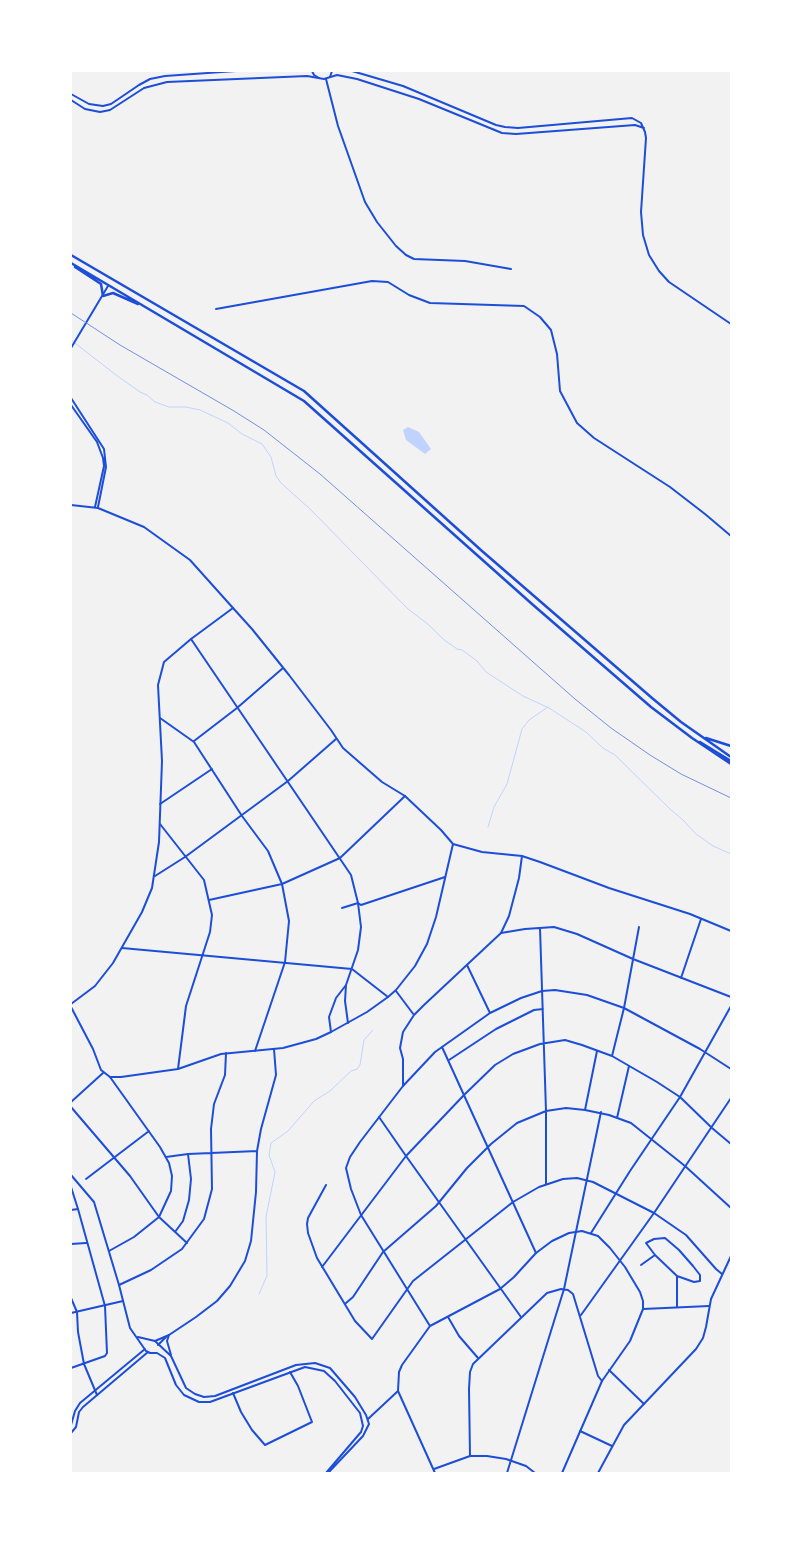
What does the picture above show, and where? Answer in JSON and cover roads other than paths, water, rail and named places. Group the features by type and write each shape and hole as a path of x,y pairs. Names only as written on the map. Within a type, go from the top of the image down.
{"main road":[{"path":"71,256 304,391 551,611 658,703 700,736 731,757"},
{"path":"71,264 240,362 311,406 538,609 652,707 692,738 705,744 731,762"},
{"path":"71,264 83,274 101,284 103,296 114,293 130,302 140,304"},
{"path":"108,286 112,280"},
{"path":"700,736 731,746"}],"street":[{"path":"71,94 89,104 103,106 112,104 150,79 165,76 236,71"},
{"path":"312,71 314,75 321,79"},
{"path":"330,77 332,71"},
{"path":"352,71 403,86 496,125 511,128 632,118 641,123 646,138 640,212 643,235 650,255 669,282 731,324"},
{"path":"71,100 85,108 100,112 110,110 144,88 167,82 307,76 326,79 344,76 419,99 502,133 551,132 635,125 644,128"},
{"path":"326,79 338,126 365,202 377,222 396,246 414,259 465,261 511,269"},
{"path":"550,125 551,132"},
{"path":"216,309 372,280 388,282 409,295 430,303 524,306 540,316 551,330 557,354 560,391 578,423 594,438 670,487 731,536"},
{"path":"71,348 108,286"},
{"path":"71,398 104,449 106,467 97,508"},
{"path":"71,405 97,442 103,458 104,466 97,508"},
{"path":"71,505 97,508 144,528 190,560 252,629 343,748 382,782 405,796 454,844 482,852 522,856 701,918 731,932"},
{"path":"71,1004 95,986 122,948 142,912 155,876 160,823 162,762 158,685 164,662 233,608"},
{"path":"191,639 350,875 358,903 361,927 358,950 346,985 345,1001 348,1023"},
{"path":"194,742 283,668"},
{"path":"160,718 194,742 242,816 268,851 282,884 289,922 285,962 255,1051"},
{"path":"155,876 186,857 288,782 337,739"},
{"path":"160,804 212,768"},
{"path":"209,900 282,884 340,858 405,796"},
{"path":"160,823 204,880 212,915 210,932 186,1006 178,1069"},
{"path":"110,1077 178,1069 226,1053 274,1049 300,1044 348,1023 388,997 415,966 427,944 436,917 454,844"},
{"path":"403,1086 403,1059 400,1040 403,1032 414,1015 501,933 509,916 519,878 522,856"},
{"path":"342,908 358,903 361,905 445,877"},
{"path":"681,978 701,918"},
{"path":"501,933 554,927 577,934 633,959 731,997"},
{"path":"612,1056 624,1008 639,927"},
{"path":"540,928 546,1111 546,1184"},
{"path":"122,948 352,969 388,997"},
{"path":"467,965 490,1013"},
{"path":"331,1032 329,1017 336,998 346,985"},
{"path":"396,990 414,1015"},
{"path":"430,1326 361,1215 351,1189 346,1168 350,1157 379,1116 418,1068 442,1047 490,1013 521,998 542,991 554,990 576,993 624,1008 731,1069"},
{"path":"591,1233 680,1097 731,1006"},
{"path":"71,1007 103,1073 110,1077 149,1131 166,1157 172,1176 171,1191 159,1218 134,1237 109,1251"},
{"path":"449,1060 496,1029 534,1010 543,1009"},
{"path":"322,1267 406,1156 464,1094 495,1065 513,1054 544,1043 565,1040 597,1050 629,1065 680,1097 731,1144"},
{"path":"442,1047 536,1253"},
{"path":"138,1337 155,1341 196,1317 217,1301 230,1286 245,1261 251,1241 261,1129 276,1075 274,1049"},
{"path":"585,1110 597,1050"},
{"path":"119,1285 151,1270 182,1249 204,1219 212,1189 210,1153 214,1104 225,1075 226,1053"},
{"path":"617,1118 629,1065"},
{"path":"71,1102 103,1073"},
{"path":"581,1315 654,1213 731,1098"},
{"path":"71,1107 130,1176 159,1218 187,1243"},
{"path":"346,1304 383,1252 439,1203 467,1168 517,1123 546,1111 566,1108 601,1112 631,1123 685,1166 731,1208"},
{"path":"507,1473 564,1290 578,1231 601,1112"},
{"path":"379,1116 521,1317"},
{"path":"86,1180 149,1131"},
{"path":"166,1157 188,1154 258,1151"},
{"path":"175,1232 183,1221 189,1200 192,1179 188,1154"},
{"path":"71,1175 94,1202 130,1328 148,1352"},
{"path":"326,1185 308,1218 307,1224 317,1258 356,1320 372,1340 413,1281 513,1202 530,1191 546,1184 570,1178 587,1180 617,1192 654,1213 686,1234 722,1274"},
{"path":"71,1187 105,1306 107,1353 105,1356 71,1368"},
{"path":"71,1210 78,1209"},
{"path":"435,1473 398,1391 399,1372 402,1365 430,1326 500,1289 510,1282 536,1253 559,1237 578,1231 591,1233 606,1242 640,1292 643,1309 630,1341 602,1381 563,1472"},
{"path":"665,1238 679,1250 701,1279 694,1282 676,1276 646,1243 665,1238"},
{"path":"71,1244 87,1243"},
{"path":"641,1265 655,1255"},
{"path":"598,1473 624,1425 696,1349 703,1338 711,1298 731,1256"},
{"path":"676,1276 677,1307"},
{"path":"470,1456 470,1372 473,1364 547,1293 554,1290 564,1290 573,1294 581,1315 598,1376 602,1381"},
{"path":"71,1298 77,1312 78,1332 84,1364 97,1395"},
{"path":"71,1313 123,1301"},
{"path":"643,1309 709,1306"},
{"path":"448,1317 459,1336 478,1358"},
{"path":"154,1352 169,1334"},
{"path":"169,1334 167,1341 172,1358 186,1388 194,1394 204,1397 215,1396 296,1365 312,1363 331,1369 355,1397 368,1418 368,1427 365,1434 327,1473"},
{"path":"71,1425 78,1405 94,1389 145,1348 149,1340"},
{"path":"155,1341 172,1358"},
{"path":"71,1433 77,1425 80,1412 148,1352 160,1354 165,1358 178,1389 189,1398 199,1402 210,1402 290,1372 310,1367 320,1369 329,1374 351,1401 363,1421 362,1430 327,1473"},
{"path":"609,1370 644,1404"},
{"path":"234,1393 241,1412 252,1430 265,1445 312,1422 298,1386 290,1372"},
{"path":"368,1418 398,1391"},
{"path":"580,1431 612,1446"},
{"path":"434,1469 470,1456 487,1456 526,1466 535,1473"}],"water":[{"path":"408,427 419,432 431,449 425,454 406,440 403,430"}],"waterway":[{"path":"71,340 155,402 169,407 186,407 200,410 228,423 242,434 262,444 271,457 276,476 281,483 310,509 408,609 429,625 443,639 477,661 486,672 523,696 549,708 586,732 603,748 615,755 696,834 713,846 731,854"},
{"path":"488,827 494,807 507,784 522,729 529,720 548,707"},
{"path":"259,1294 267,1276 266,1217 275,1172 269,1155 271,1143 288,1131 314,1101 330,1091 351,1071 357,1069 360,1065 364,1040 373,1030"},
{"path":"731,1441 731,1446"}],"railway":[{"path":"71,313 120,345 264,430 320,474 575,699 611,728 681,774 731,798"}]}
